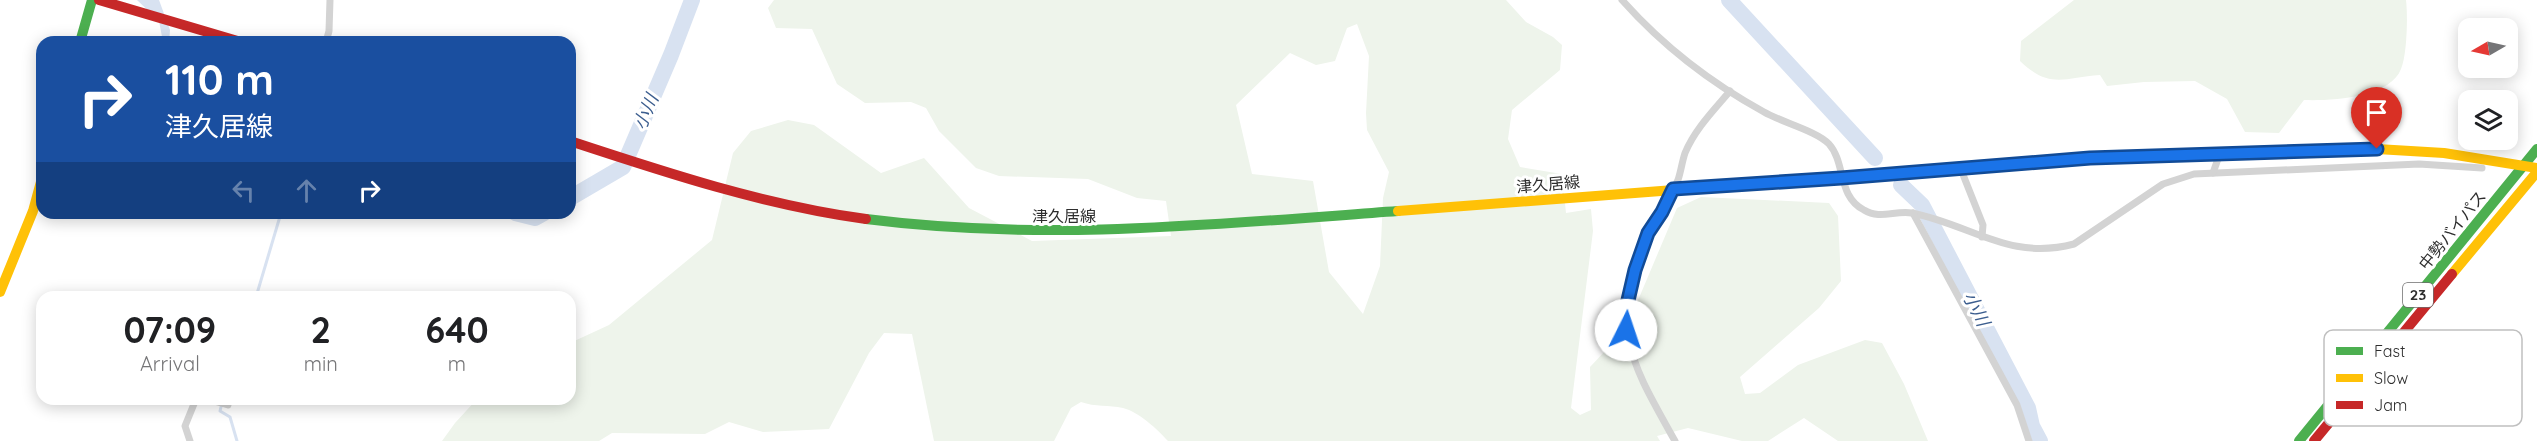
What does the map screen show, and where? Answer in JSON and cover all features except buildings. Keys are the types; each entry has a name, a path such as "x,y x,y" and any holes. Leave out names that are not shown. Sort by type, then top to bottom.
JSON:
{"main road":[{"path":"82,36 92,0"},
{"path":"102,1 219,36"},
{"name":"津久居線","path":"576,143 753,197 799,207 927,225 1011,231 1109,231 1163,228 2090,158 2377,149 2444,153 2523,165 2537,170"},
{"name":"中勢バイパス","path":"2389,330 2537,149"},
{"name":"中勢バイパス","path":"2405,330 2537,170"},
{"path":"0,292 36,200"},
{"name":"中勢バイパス","path":"2299,441 2324,410"},
{"name":"中勢バイパス","path":"2314,441 2326,426"}],"street":[{"path":"328,36 330,0"},
{"path":"1622,0 1674,53 1761,111 1815,134 1827,142 1836,155 1841,178 1857,206 1865,212 1881,216 1913,213 2013,247 2058,248 2074,244 2163,184 2194,174 2419,164 2482,168"},
{"path":"1675,441 1644,385 1629,349 1626,309 1635,270 1648,233 1673,189 1685,154 1700,126 1730,91"},
{"path":"2213,173 2220,153"},
{"path":"1960,168 1983,225 1982,237"},
{"path":"1913,213 2017,405 2029,441"},
{"path":"190,441 185,426 194,405"}],"shaded area":[{"path":"774,0 1506,0 1526,22 1553,37 1562,45 1560,70 1512,110 1508,139 1520,167 1562,174 1566,213 1591,209 1593,231 1571,408 1580,415 1591,410 1590,367 1605,351 1636,305 1677,208 1701,197 1829,203 1838,216 1841,281 1819,308 1740,377 1745,394 1760,393 1798,365 1865,340 1882,343 1904,384 1928,441 1838,441 1804,418 1768,441 1742,441 1688,428 1657,436 1660,441 1168,441 1159,431 1129,410 1081,402 1071,408 1054,441 934,441 912,334 884,333 869,353 829,429 763,432 729,422 705,434 612,433 599,441 442,441 472,405 576,405 576,340 609,325 712,240 733,153 751,131 788,120 814,125 881,173 924,158 969,208 1032,241 1171,236 1166,201 1137,198 1088,179 999,176 976,168 939,131 926,108 911,102 865,103 837,84 812,29 776,28 768,8","holes":["1357,24 1369,56 1367,130 1389,172 1383,198 1380,266 1363,314 1329,272 1313,181 1252,174 1236,105 1290,53 1316,65 1335,61 1347,28"]},
{"path":"2074,0 2406,0 2405,55 2395,79 2385,86 2358,96 2329,100 2304,100 2279,133 2245,132 2227,99 2195,81 2144,82 2107,86 2100,75 2057,80 2048,79 2030,70 2020,61 2021,41"}],"water":[{"path":"137,0 159,0 170,30 170,36 162,36 159,21"}],"waterway":[{"name":"小川","path":"576,194 623,167 692,0"},
{"name":"小川","path":"1729,0 1875,158"},
{"name":"小川","path":"1901,185 1922,205 2028,408 2032,426 2040,441"},
{"path":"258,291 279,219"},
{"path":"222,405 220,411 230,417 237,441"}],"traffic: fast":[{"path":"82,36 92,0"},
{"path":"2389,330 2537,149"},
{"path":"1700,188 2078,160"},
{"path":"866,219 933,226 1066,230 1198,225 1398,211"},
{"path":"2299,441 2324,410"}],"traffic: slow":[{"path":"2078,160 2149,155 2377,149 2444,153 2537,168"},
{"path":"2452,274 2537,172"},
{"path":"1398,211 1700,188"},
{"path":"0,292 36,200"}],"traffic: jam":[{"path":"99,0 221,36"},
{"path":"576,143 753,197 866,219"},
{"path":"2406,330 2452,274"},
{"path":"2314,441 2326,426"}],"route":[{"path":"1626,330 1626,309 1635,270 1648,233 1673,189 2090,158 2377,149"}]}
